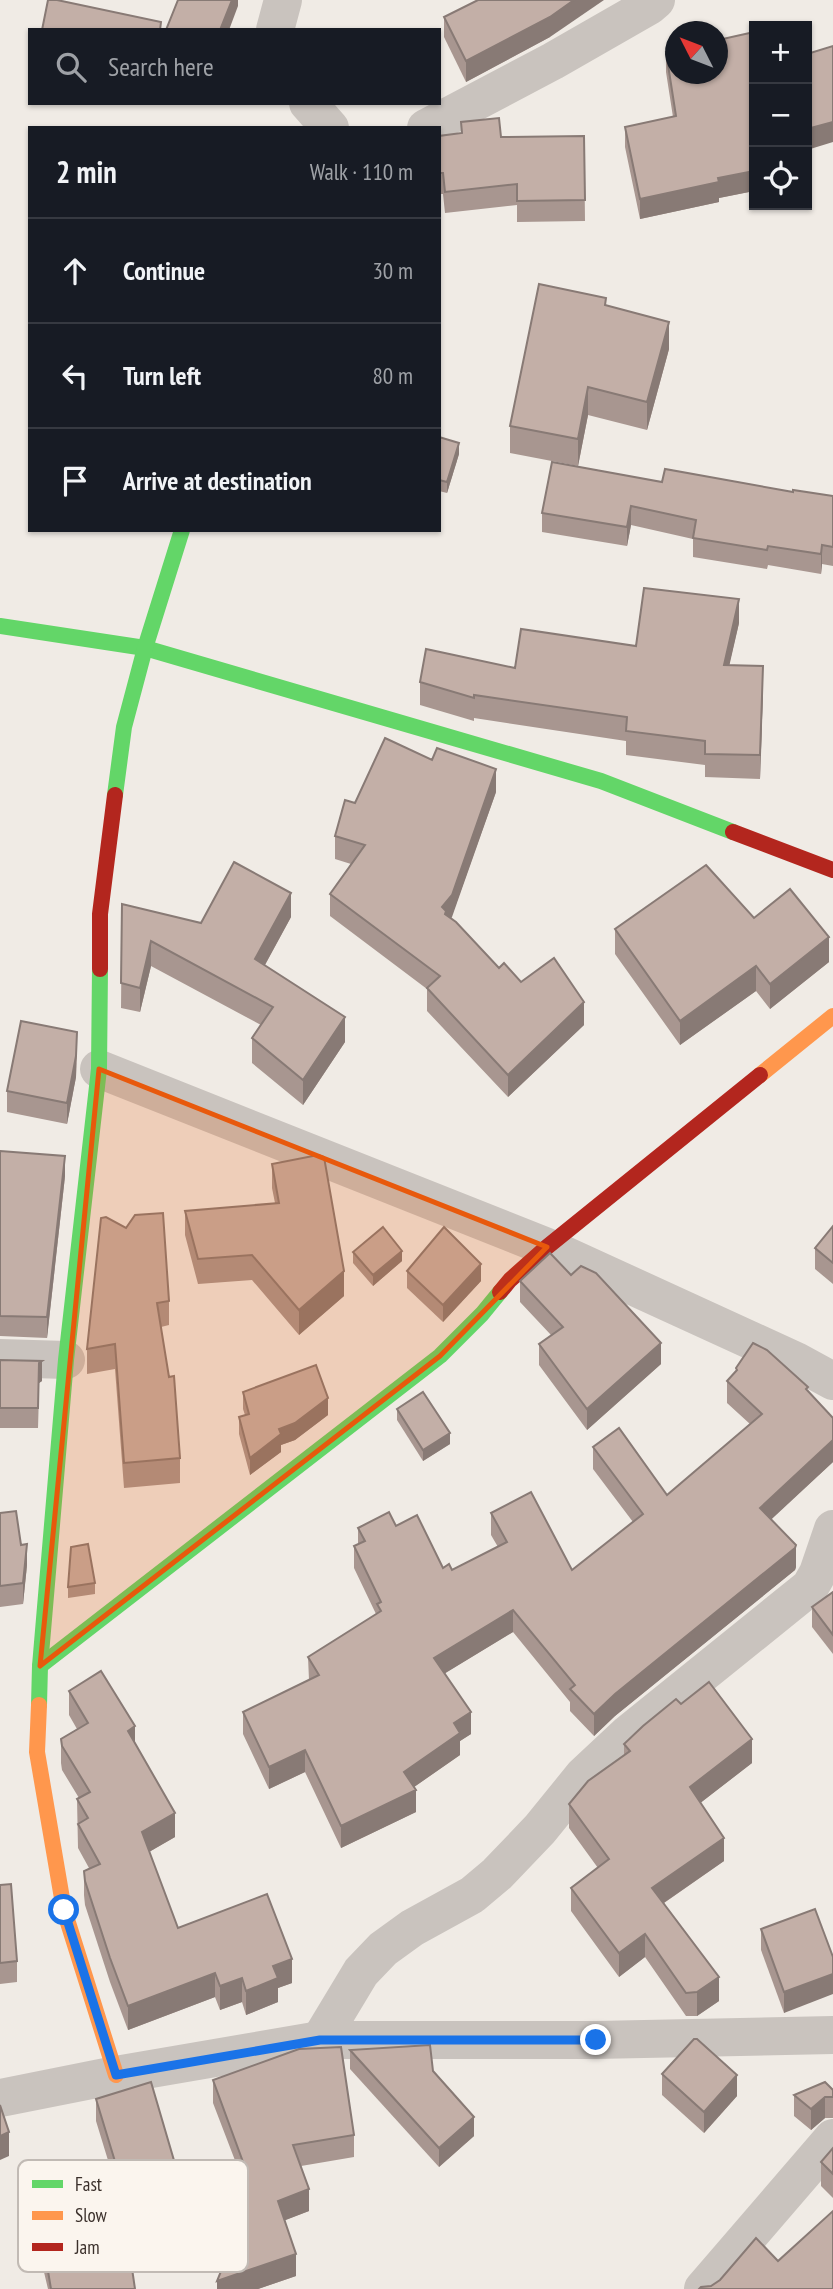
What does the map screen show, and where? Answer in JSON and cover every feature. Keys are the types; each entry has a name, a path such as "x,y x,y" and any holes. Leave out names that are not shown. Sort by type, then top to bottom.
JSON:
{"street":[{"path":"276,28 283,0"},
{"path":"430,126 553,61 656,0"},
{"path":"310,105 328,126"},
{"path":"116,2075 64,1910 37,1752 40,1667 66,1360 99,1069 100,914 124,727 145,648 181,532"},
{"path":"0,626 145,648 601,781 833,870"},
{"path":"40,1667 440,1356 482,1314 510,1280 547,1247 833,1016"},
{"path":"99,1069 547,1247 796,1361 833,1381"},
{"path":"0,1358 66,1360"},
{"path":"320,2040 361,1972 383,1949 412,1928 472,1895 489,1881 540,1829 583,1776 629,1732 810,1587 818,1573 833,1530"},
{"path":"0,2098 320,2040 596,2040 833,2035"},
{"path":"703,2289 833,2138"}],"highlighted area":[{"path":"99,1069 547,1247 440,1356 40,1666"}],"building":[{"path":"48,0 161,22 160,28 42,28"},
{"path":"178,0 232,0 221,28 167,28"},
{"path":"478,0 574,0 550,17 466,61 444,17"},
{"path":"749,33 749,172 718,178 719,182 640,199 625,127 676,116 671,84 728,84 728,38"},
{"path":"833,46 833,122 812,128 812,84 812,52"},
{"path":"499,118 501,137 584,136 585,200 517,201 517,184 445,192 441,173 441,136 462,133 461,122"},
{"path":"539,284 606,298 605,305 669,322 647,402 588,387 578,439 510,426"},
{"path":"441,438 459,443 447,482 441,480"},
{"path":"552,462 662,482 665,469 793,492 833,496 833,547 822,545 821,554 768,546 767,550 693,538 696,520 631,506 627,527 542,513"},
{"path":"644,588 739,599 724,665 763,666 760,755 705,754 705,741 626,731 627,717 474,695 474,698 420,682 426,649 515,668 521,629 636,646"},
{"path":"385,738 432,760 437,748 496,769 452,895 442,907 446,911 445,914 456,922 499,968 504,963 521,982 554,958 584,1002 508,1075 427,988 440,976 330,894 365,845 335,836 345,800 355,803"},
{"path":"234,862 291,893 255,959 345,1017 303,1080 252,1038 273,1007 151,941 140,988 121,983 122,904 201,923"},
{"path":"706,865 754,918 790,889 829,937 770,984 756,966 680,1021 615,929"},
{"path":"21,1021 77,1032 76,1056 67,1103 7,1091"},
{"path":"0,1151 65,1156 47,1317 0,1316"},
{"path":"318,1155 324,1157 344,1271 299,1310 252,1255 198,1259 185,1211 279,1203 272,1164"},
{"path":"163,1213 169,1301 157,1303 169,1377 174,1376 180,1458 124,1463 115,1344 87,1349 101,1218 106,1217 126,1228 135,1215"},
{"path":"833,1226 833,1263 815,1248"},
{"path":"383,1227 402,1251 373,1275 353,1252"},
{"path":"444,1227 481,1264 443,1305 407,1271"},
{"path":"550,1253 571,1275 581,1266 596,1273 661,1343 587,1409 539,1344 563,1327 520,1281"},
{"path":"753,1343 767,1350 808,1387 806,1389 833,1418 833,1440 760,1508 796,1545 795,1548 594,1714 570,1689 575,1685 513,1610 434,1658 471,1712 454,1723 460,1733 404,1772 416,1790 341,1826 305,1750 269,1767 243,1712 319,1675 308,1657 381,1611 377,1604 381,1602 354,1546 365,1541 358,1528 389,1512 396,1526 417,1515 443,1568 449,1564 452,1570 507,1542 491,1513 531,1492 572,1570 643,1514 593,1447 619,1428 667,1495 762,1414 727,1381"},
{"path":"0,1360 42,1361 39,1363 38,1408 0,1408"},
{"path":"316,1365 328,1398 295,1423 279,1429 281,1434 250,1458 239,1417 249,1414 243,1392"},
{"path":"423,1392 450,1433 423,1450 397,1409"},
{"path":"16,1511 21,1545 27,1544 23,1583 0,1586 0,1513"},
{"path":"88,1544 95,1583 68,1587 71,1547"},
{"path":"833,1592 833,1635 812,1607"},
{"path":"101,1671 135,1726 128,1731 175,1813 142,1832 178,1928 267,1894 292,1959 273,1966 278,1978 246,1991 242,1978 220,1986 215,1973 128,2006 85,1881 84,1871 100,1864 78,1824 88,1818 77,1799 90,1792 62,1746 61,1739 88,1723 69,1691"},
{"path":"709,1682 752,1739 690,1787 724,1838 652,1888 719,1977 697,1992 686,1993 645,1934 619,1953 571,1888 609,1859 569,1804 588,1781 630,1751 624,1744 643,1726 676,1699 681,1704"},
{"path":"11,1884 17,1961 0,1963 0,1885"},
{"path":"815,1909 833,1957 833,1974 784,1992 761,1929"},
{"path":"694,2039 737,2075 704,2112 662,2074"},
{"path":"430,2045 433,2071 474,2117 439,2148 350,2050"},
{"path":"341,2047 354,2135 293,2145 309,2189 278,2201 296,2254 248,2270 248,2160 242,2160 213,2080 299,2049"},
{"path":"151,2082 174,2160 115,2160 96,2099"},
{"path":"825,2082 833,2090 833,2097 825,2097 811,2109 794,2095"},
{"path":"0,2105 9,2132 0,2136"},
{"path":"833,2148 833,2174 821,2162"},
{"path":"833,2211 833,2289 699,2289 720,2280 756,2238 778,2261"},
{"path":"48,2272 133,2272 135,2289 51,2289"},
{"path":"221,2272 243,2272 217,2281"}],"traffic: fast":[{"path":"115,795 124,727 145,648 181,532"},
{"path":"0,626 145,648 601,781 733,832"},
{"path":"39,1705 66,1360 99,1069 100,969"},
{"path":"40,1666 440,1356 500,1292"}],"traffic: slow":[{"path":"760,1075 833,1016"},
{"path":"39,1705 37,1752 64,1910 116,2075"}],"traffic: jam":[{"path":"100,969 100,914 115,795"},
{"path":"733,832 833,870"},
{"path":"500,1292 547,1247 760,1075"}],"route":[{"path":"64,1910 116,2075 320,2040 596,2040"}]}
